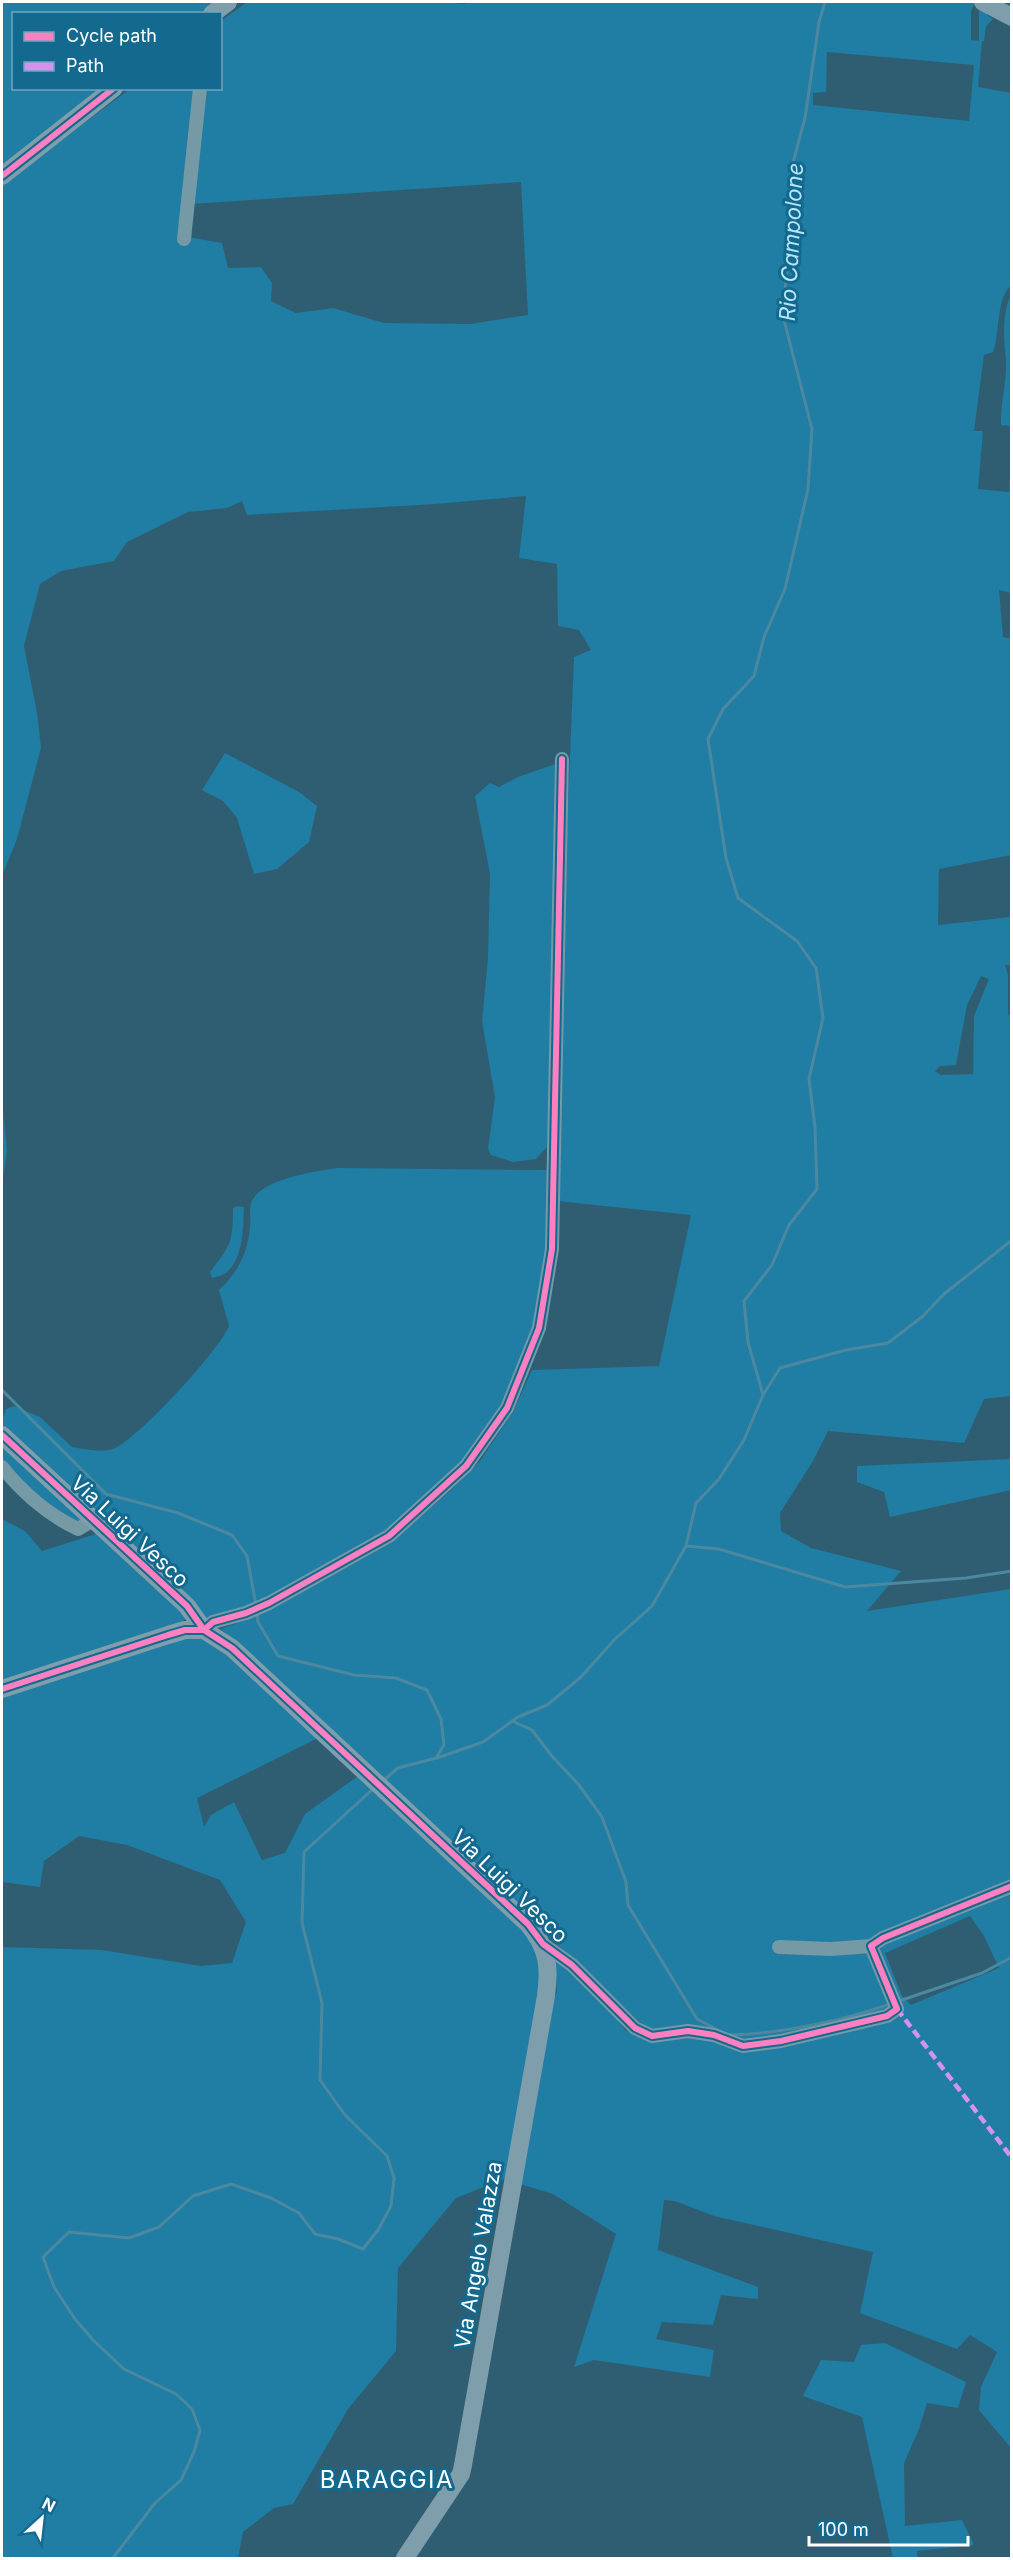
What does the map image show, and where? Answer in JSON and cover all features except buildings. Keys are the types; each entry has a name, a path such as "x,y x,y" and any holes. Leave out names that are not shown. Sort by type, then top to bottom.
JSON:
{"street":[{"path":"215,12 228,2"},
{"path":"983,2 1011,17"},
{"path":"2,176 111,90"},
{"path":"184,239 200,90"},
{"path":"2,1689 185,1630 204,1630 213,1622 246,1613 269,1603 389,1536 466,1466 507,1408 540,1329 552,1250 562,759"},
{"name":"Via Luigi Vesco","path":"2,1435 187,1606 204,1630 232,1648 528,1924 543,1944 572,1965 635,2028 652,2036 688,2031 714,2035 743,2046 781,2041 887,2016 894,2003 871,1946"},
{"path":"2,1467 12,1479 58,1519 78,1529 93,1520"},
{"path":"779,1947 831,1949 871,1946 883,1938 1011,1886"},
{"name":"Via Angelo Valazza","path":"405,2559 461,2474 546,1996 548,1967 543,1944"}],"shaded area":[{"path":"2,2 223,2 208,12 12,12 12,90 106,90 2,168"},
{"path":"247,2 466,4 467,2 975,2 971,11 971,40 979,41 979,11 982,6 989,10 987,15 993,19 986,26 984,41 982,41 978,87 1011,93 1012,285 1003,298 993,352 984,355 974,431 983,431 978,489 1009,492 1011,463 1011,593 999,590 1003,637 1012,639 1011,855 939,869 938,925 1011,917 1011,965 1005,965 1008,975 1008,1015 1012,1015 1011,1396 984,1399 964,1443 828,1431 813,1461 780,1513 781,1531 811,1548 901,1571 867,1611 1011,1589 1011,2448 979,2410 981,2387 997,2352 970,2335 957,2349 860,2313 873,2252 714,2216 675,2201 664,2200 658,2250 758,2287 758,2299 721,2295 713,2325 662,2322 656,2339 714,2350 710,2377 594,2360 574,2367 616,2234 553,2194 520,2184 552,2002 557,1992 555,1959 606,2004 625,2030 648,2040 675,2036 706,2037 713,2042 747,2050 763,2038 740,2039 703,2026 652,2031 644,2026 221,1629 268,1611 389,1544 450,1491 480,1461 513,1412 532,1370 659,1366 691,1215 557,1201 563,932 574,657 591,650 579,630 558,626 557,564 519,558 526,496 247,515 242,501 227,508 188,512 127,542 114,561 61,571 40,584 24,646 37,713 41,748 17,839 2,876 2,184 129,90 222,90 222,20","holes":["827,52 974,65 969,121 813,105 813,93 826,92","521,182 528,315 470,324 384,323 333,308 296,313 271,301 272,283 261,267 228,268 222,243 188,237 191,204","981,976 989,979 974,1016 973,1074 941,1075 935,1071 940,1066 956,1065 967,1005","970,1916 984,1936 999,1968 911,2005 902,1996 885,1953"]},
{"path":"1009,299 1012,299 1011,426 1001,425 1006,367 1004,322"},
{"path":"225,753 299,792 317,806 309,842 277,869 254,874 237,818 223,801 202,790"},
{"path":"555,764 551,1073 547,1147 536,1159 513,1162 491,1155 488,1149 495,1097 482,1021 488,958 490,874 475,796 490,783 499,787 518,777"},
{"path":"2,1101 7,1151 2,1185"},
{"path":"338,1168 547,1170 548,1229 536,1330 506,1401 463,1464 383,1534 266,1600 207,1619 3,1432 2,1420 6,1409 14,1406 40,1417 72,1447 104,1451 113,1449 140,1430 194,1374 229,1326 219,1290 232,1276 241,1261 249,1236 250,1206 256,1195 277,1182"},
{"path":"244,1207 243,1233 239,1251 232,1267 226,1273 212,1278 210,1272 229,1243 233,1208"},
{"path":"2,1440 86,1518 74,1522 18,1480 2,1459"},
{"path":"1011,1459 1011,1490 890,1517 884,1492 857,1482 857,1466"},
{"path":"2,1519 25,1531 42,1551 99,1533 184,1612 185,1619 179,1626 2,1684"},
{"path":"194,1634 225,1652 320,1737 197,1798 204,1827 211,1815 234,1802 262,1860 285,1853 305,1814 358,1776 527,1929 543,1975 510,2181 504,2179 456,2198 398,2268 396,2351 348,2409 293,2504 274,2508 243,2532 238,2558 2,2558 2,1947 102,1950 201,1966 232,1963 246,1922 220,1880 127,1845 79,1836 44,1861 40,1887 2,1882 2,1694"},
{"path":"885,2343 966,2382 958,2408 927,2403 919,2429 904,2463 905,2526 962,2520 974,2545 917,2551 917,2558 893,2558 862,2417 803,2396 821,2360 854,2362 861,2345"}],"waterway":[{"name":"Rio Campolone","path":"437,1758 483,1742 518,1717 547,1705 581,1677 614,1640 652,1606 686,1546 696,1503 719,1479 744,1440 763,1395 748,1342 744,1301 772,1265 789,1225 817,1189 815,1127 809,1079 823,1018 816,968 797,941 738,898 726,858 708,739 723,709 754,676 764,637 785,589 808,489 812,429 783,316 791,170 805,118 819,22 825,2"},
{"path":"763,1395 780,1368 846,1350 888,1343 923,1316 944,1294 1012,1240"},
{"path":"2,1390 106,1494 178,1513 232,1535 247,1556 256,1605"},
{"path":"686,1546 719,1549 845,1587 966,1578 1012,1571"},
{"path":"257,1611 258,1622 278,1656 354,1675 396,1678 427,1690 441,1719 444,1745 436,1758 398,1768 384,1780"},
{"path":"512,1721 532,1730 579,1785 602,1817 626,1882 628,1905 697,2019 718,2030"},
{"path":"113,2558 155,2503 181,2480 194,2452 200,2430 192,2409 176,2394 124,2369 93,2340 75,2319 54,2287 43,2257 69,2232 129,2238 159,2227 193,2196 231,2184 271,2198 299,2213 315,2234 338,2239 363,2249 378,2230 391,2206 394,2178 387,2156 345,2115 320,2080 322,2003 302,1923 304,1852 374,1788"},
{"path":"899,2001 982,1973 1012,1957"},
{"path":"729,2035 811,2026 890,2004"}],"marked path":[{"path":"897,2009 1012,2158"}],"cycle path":[{"path":"2,176 111,90"},
{"path":"2,1689 185,1630 204,1630 213,1622 246,1613 269,1603 389,1536 466,1466 507,1408 539,1328 552,1249 562,759"},
{"path":"2,1435 187,1606 204,1630 232,1648 528,1924 543,1944 572,1965 635,2028 652,2036 688,2031 714,2035 743,2046 781,2041 887,2016 897,2009 871,1946 883,1938 1012,1886"}],"district":[{"name":"BARAGGIA","path":"387,2479"}]}
